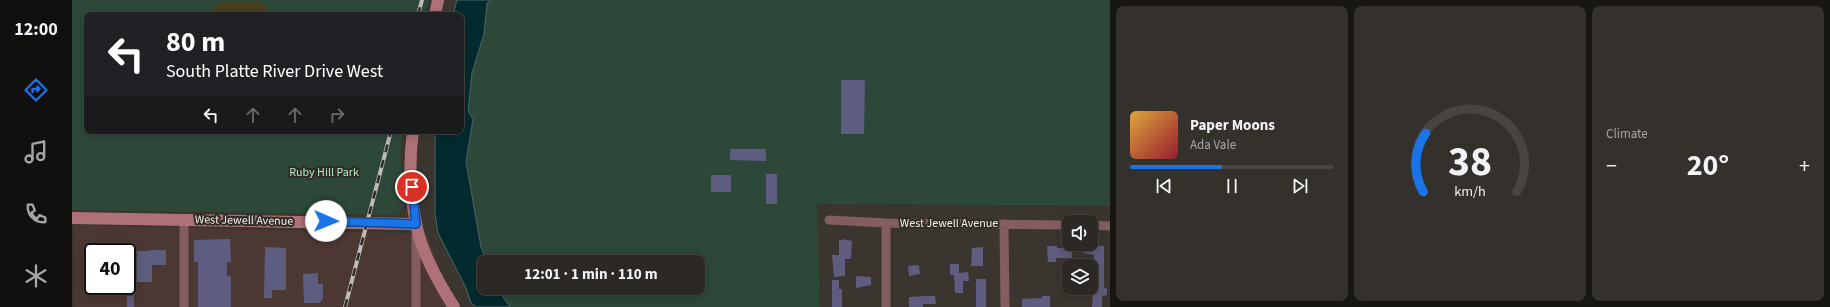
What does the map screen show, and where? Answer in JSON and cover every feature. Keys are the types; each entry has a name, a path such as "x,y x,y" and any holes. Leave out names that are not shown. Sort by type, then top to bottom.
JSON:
{"street":[{"path":"436,12 438,0"},
{"path":"413,134 411,144 412,187 416,224 416,307"},
{"name":"West Jewell Avenue","path":"72,218 416,224"},
{"path":"184,219 184,307"},
{"name":"West Jewell Avenue","path":"829,220 886,223 1062,225"},
{"path":"886,223 886,307"},
{"path":"416,224 424,249 441,286 454,307"},
{"path":"1004,224 1005,307"},
{"path":"1098,225 1110,226"}],"shaded area":[{"path":"74,225 427,234 445,285 460,307 74,307"}],"green space":[{"name":"Ruby Hill Park","path":"72,0 429,0 427,12 84,12 84,134 403,134 400,154 404,204 398,215 72,210"},
{"path":"492,0 1110,0 1110,206 817,204 820,307 510,307 502,295 705,295 705,255 484,255 481,247 466,162 468,111 472,73 484,34 487,3"}],"sand":[{"path":"222,1 259,1 271,12 213,12 213,10"}],"water":[{"path":"457,0 492,0 487,3 484,34 472,73 468,111 473,119 466,162 481,247 484,255 477,255 477,295 502,295 510,307 476,307 471,303 466,288 438,233 435,214 435,134 464,134 464,12 454,12"}],"building":[{"path":"841,80 865,80 864,134 841,134"},
{"path":"730,149 766,149 766,161 730,160"},
{"path":"766,174 777,174 777,204 766,204"},
{"path":"711,175 731,175 731,192 711,192"},
{"path":"230,239 231,262 227,262 227,276 231,276 231,307 198,307 198,262 194,262 194,240"},
{"path":"843,239 852,241 851,259 845,259 845,276 834,277 832,255 839,255 839,240"},
{"path":"1098,244 1099,246 1104,246 1104,287 1107,289 1107,295 1102,296 1102,307 1092,307 1093,295 1098,295 1098,259 1094,259 1094,255 1083,253 1083,251 1098,251"},
{"path":"1047,246 1057,246 1057,248 1062,248 1062,251 1072,251 1072,258 1056,258 1056,262 1048,262"},
{"path":"265,247 286,248 286,290 272,290 272,298 264,298"},
{"path":"983,247 983,266 971,266 972,248"},
{"path":"166,250 166,265 152,265 152,282 136,282 136,251"},
{"path":"950,264 959,264 959,273 968,272 969,281 963,281 963,293 955,293 954,275 950,275"},
{"path":"908,266 919,266 920,274 909,276"},
{"path":"318,273 318,284 323,284 323,299 319,303 304,303 303,274"},
{"path":"856,276 871,277 871,285 856,288"},
{"path":"976,279 986,279 986,307 976,307"},
{"path":"832,280 839,280 839,289 842,289 842,307 832,307"},
{"path":"127,295 134,295 134,307 127,307"},
{"path":"935,296 936,304 923,304 923,307 909,307 909,297"},
{"path":"1042,296 1050,296 1050,307 1022,307 1022,299 1042,298"}],"railway":[{"path":"419,12 422,0"},
{"path":"345,307 390,134"}],"route":[{"path":"326,221 416,224 412,187"}]}
